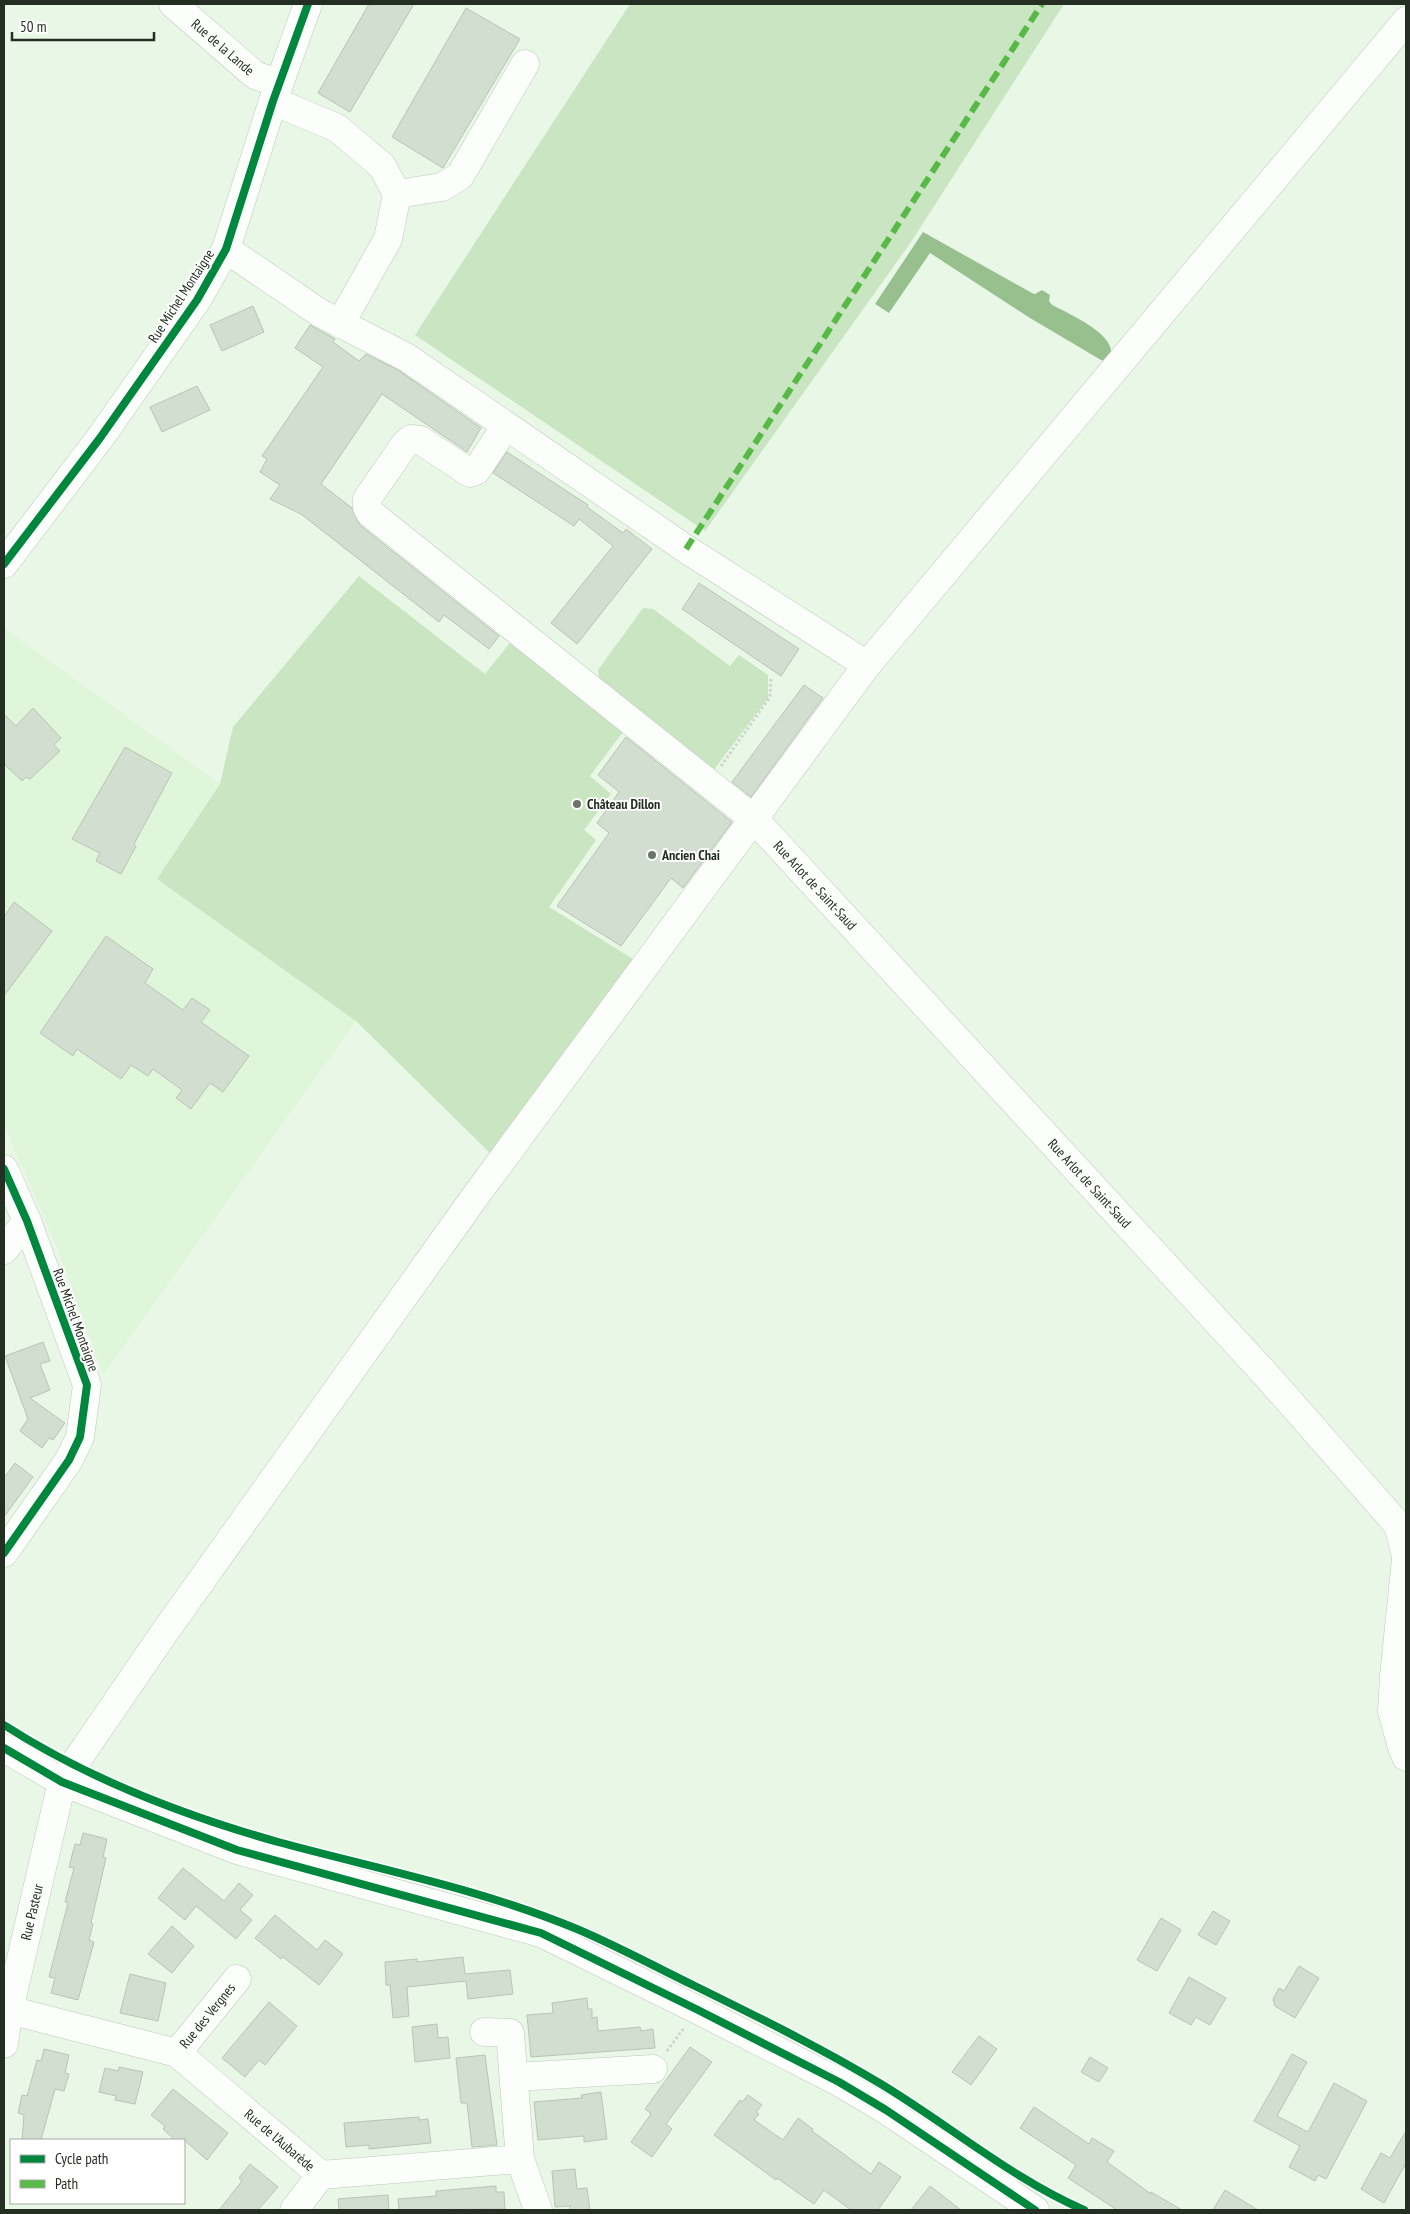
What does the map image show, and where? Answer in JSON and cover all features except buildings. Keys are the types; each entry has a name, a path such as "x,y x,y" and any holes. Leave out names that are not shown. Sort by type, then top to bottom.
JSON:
{"street":[{"name":"Rue de la Lande","path":"173,4 276,93 337,128 382,166 397,194"},
{"name":"Rue Michel Montaigne","path":"4,564 100,438 197,300 226,249 276,93 308,4"},
{"path":"62,1782 170,1625 480,1190 755,820 867,665 1406,21"},
{"path":"340,324 388,239 397,194 442,187 460,176 525,64"},
{"path":"226,249 320,313 406,357 686,549 867,665"},
{"name":"Rue Arlot de Saint-Saud","path":"506,426 476,471 470,473 420,440 411,439 404,444 367,499 367,507 370,513 755,820 1273,1383 1398,1525 1406,1558 1392,1711 1406,1757"},
{"name":"Rue Michel Montaigne","path":"4,1169 27,1221 87,1385 80,1437 68,1460 4,1553"},
{"path":"4,1250 27,1221"},
{"path":"4,1748 62,1782 238,1850 541,1933 839,2082 1044,2203"},
{"name":"Rue Pasteur","path":"4,2044 9,2010 62,1782"},
{"name":"Rue des Vergnes","path":"177,2053 237,1979"},
{"name":"Rue de l'Aubarède","path":"9,2010 177,2053 321,2174 520,2159"},
{"path":"484,2032 510,2034 515,2077 520,2159 538,2210"},
{"path":"515,2077 653,2069"},
{"path":"294,2210 321,2174"}],"path":[{"path":"708,783 770,697 771,677"},
{"path":"653,2069 698,2010"},
{"path":"1044,2203 1084,2210"}],"shaded area":[{"path":"630,4 1064,4 911,242 705,531 415,335"},
{"path":"923,232 1032,293 1035,294 1042,290 1050,295 1049,301 1052,305 1088,324 1104,338 1111,352 1105,361 1030,318 930,253 889,313 875,304"},
{"path":"359,576 485,674 513,639 625,729 590,776 611,794 584,830 596,840 549,907 638,962 493,1156 356,1021 157,879 220,784 233,727"},
{"path":"643,608 653,609 730,666 739,655 768,675 768,698 713,771 600,687 598,670"},
{"path":"4,628 220,784 157,879 356,1021 103,1375 59,1252 4,1125"}],"marked path":[{"path":"686,549 1042,4"}],"cycle path":[{"path":"4,564 100,438 197,300 226,249 273,101 308,4"},
{"path":"4,1169 27,1221 87,1385 80,1437 69,1460 4,1553"},
{"path":"4,1725 102,1779 206,1820 278,1842 504,1902 577,1929 622,1949 835,2058 881,2084 1031,2183 1084,2210"},
{"path":"4,1748 62,1782 237,1850 541,1933 839,2082 886,2110 1035,2210"}],"place":[{"name":"Château Dillon","path":"577,804"},
{"name":"Ancien Chai","path":"652,855"}]}
